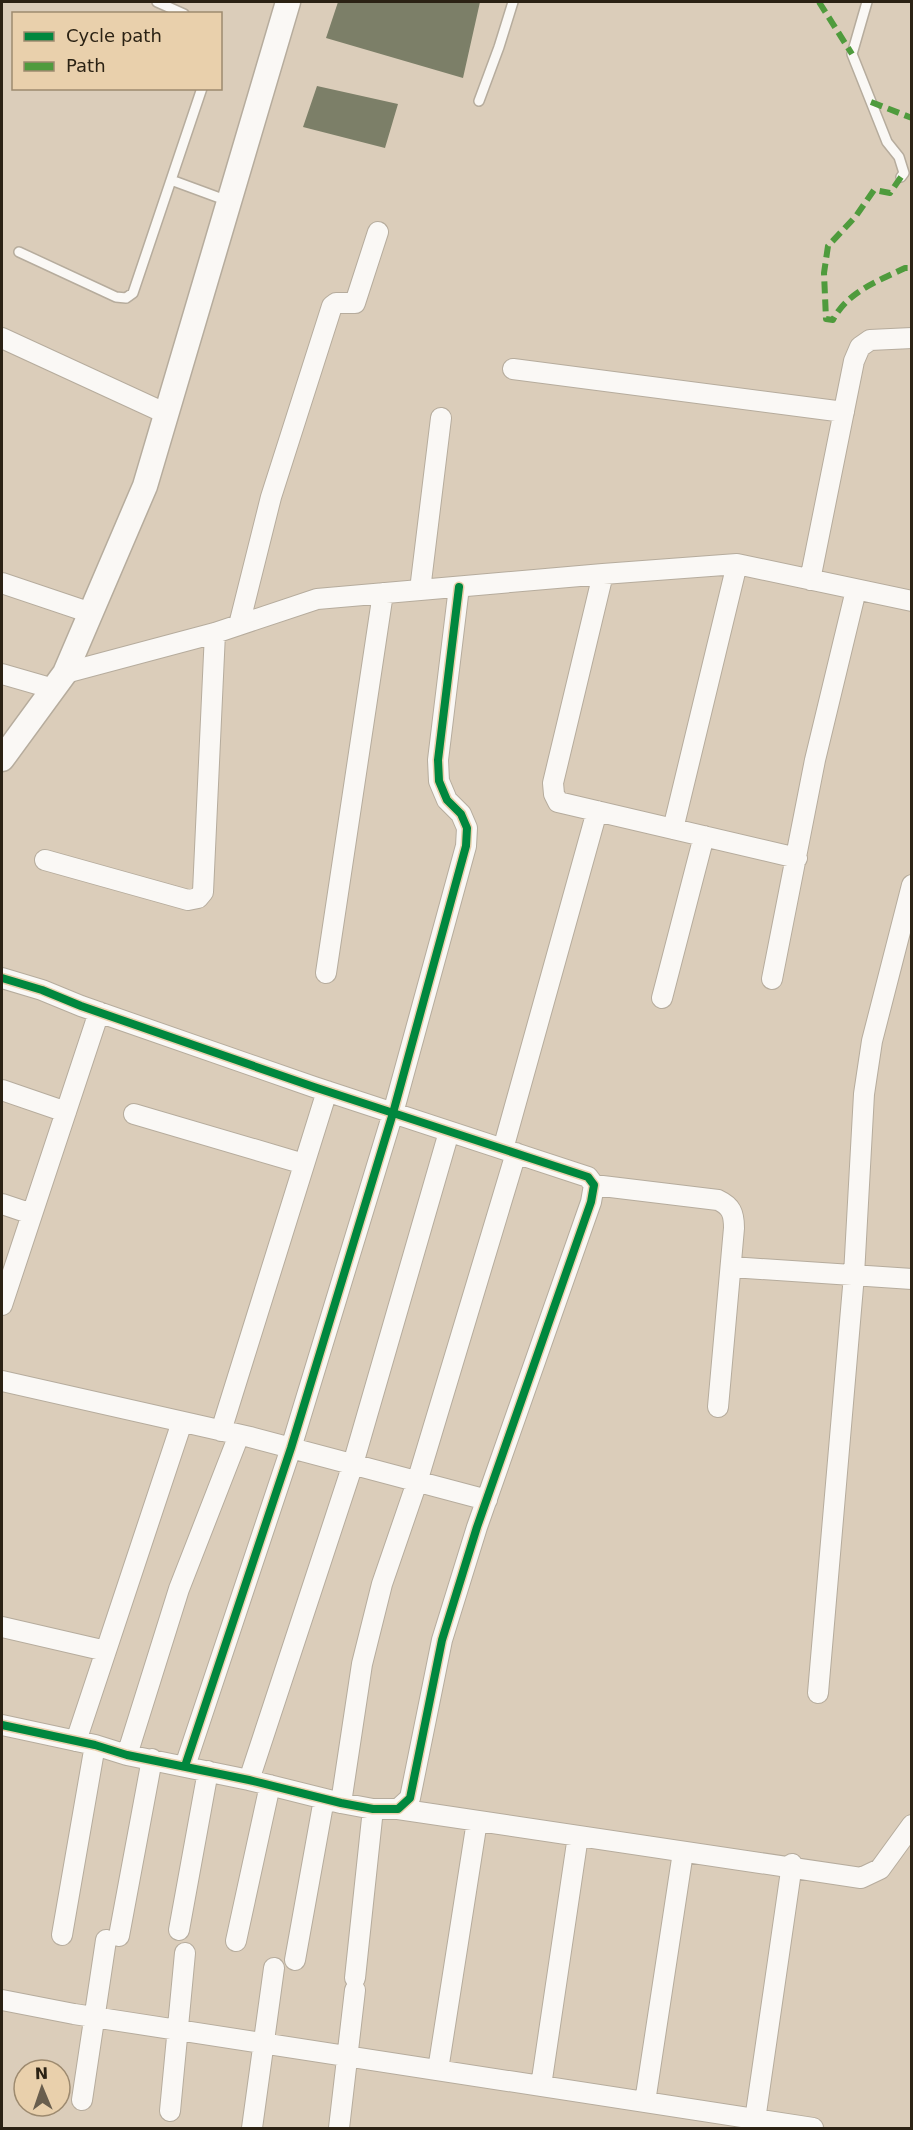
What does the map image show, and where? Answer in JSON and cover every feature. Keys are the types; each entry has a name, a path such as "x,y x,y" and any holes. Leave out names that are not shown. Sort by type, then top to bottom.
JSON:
{"street":[{"path":"2,759 9,736 59,681 91,613 145,486 288,2"},
{"path":"238,625 271,497 333,306 336,303 355,303 378,232"},
{"path":"2,338 167,414"},
{"path":"810,580 854,361 860,347 870,340 912,338"},
{"path":"513,369 844,412"},
{"path":"420,590 441,418"},
{"path":"674,829 737,564"},
{"path":"2,674 59,681 318,599 603,574 737,564 912,601"},
{"path":"603,574 553,783 554,794 558,802 796,858"},
{"path":"2,583 91,613"},
{"path":"185,1766 291,1448 393,1113 466,846 467,828 461,814 447,800 439,781 438,760 459,587"},
{"path":"772,979 815,760 856,590"},
{"path":"326,973 383,593"},
{"path":"45,860 188,900 198,898 203,892 215,633"},
{"path":"295,1959 381,1584 417,1482 509,1151 597,811"},
{"path":"662,998 704,836"},
{"path":"818,1694 854,1275 864,1094 872,1041 912,885"},
{"path":"2,978 42,990 327,1091 588,1177 594,1185 718,1200 728,1205 734,1216 718,1407"},
{"path":"2,1305 6,1275 32,1214 99,1012"},
{"path":"2,1090 66,1112"},
{"path":"127,1755 230,1433 304,1164 327,1091"},
{"path":"134,1114 304,1164"},
{"path":"249,1780 353,1464 449,1132"},
{"path":"398,1809 410,1798 442,1640 487,1500 591,1202 594,1185"},
{"path":"2,1204 32,1214"},
{"path":"731,1267 912,1279"},
{"path":"2,1381 230,1433 487,1500"},
{"path":"62,1935 86,1743 106,1651 182,1422"},
{"path":"2,1627 106,1651"},
{"path":"2,1725 373,1809 387,1811 398,1809 861,1878 880,1869 912,1825"},
{"path":"82,2100 94,2017 152,1759"},
{"path":"179,1930 208,1771"},
{"path":"236,1941 270,1785"},
{"path":"339,2128 373,1809"},
{"path":"438,2070 477,1821"},
{"path":"542,2086 578,1836"},
{"path":"645,2102 683,1852"},
{"path":"755,2120 791,1866"},
{"path":"170,2111 185,1953"},
{"path":"252,2128 274,1968"},
{"path":"2,2001 813,2128"}],"lane":[{"path":"157,2 180,12"},
{"path":"479,101 513,2"},
{"path":"867,2 852,54 887,142 899,157 904,173 901,177"},
{"path":"19,252 116,297 126,298 133,293 201,90"},
{"path":"171,180 229,201"}],"building":[{"path":"338,2 480,2 463,78 326,38"},
{"path":"317,86 398,104 385,148 303,127"}],"marked path":[{"path":"819,2 852,54"},
{"path":"871,102 912,118"},
{"path":"901,177 890,193 874,190 856,216 828,246 824,273 826,319 833,320 846,302 864,288 905,268 912,268"}],"cycle path":[{"path":"185,1766 291,1448 393,1113 466,846 467,828 461,814 447,800 439,781 438,760 459,587"},
{"path":"2,978 42,990 81,1006 314,1087 588,1177 594,1185 591,1202 477,1527 442,1640 410,1798 398,1809 373,1809 341,1803 2,1725"}]}
